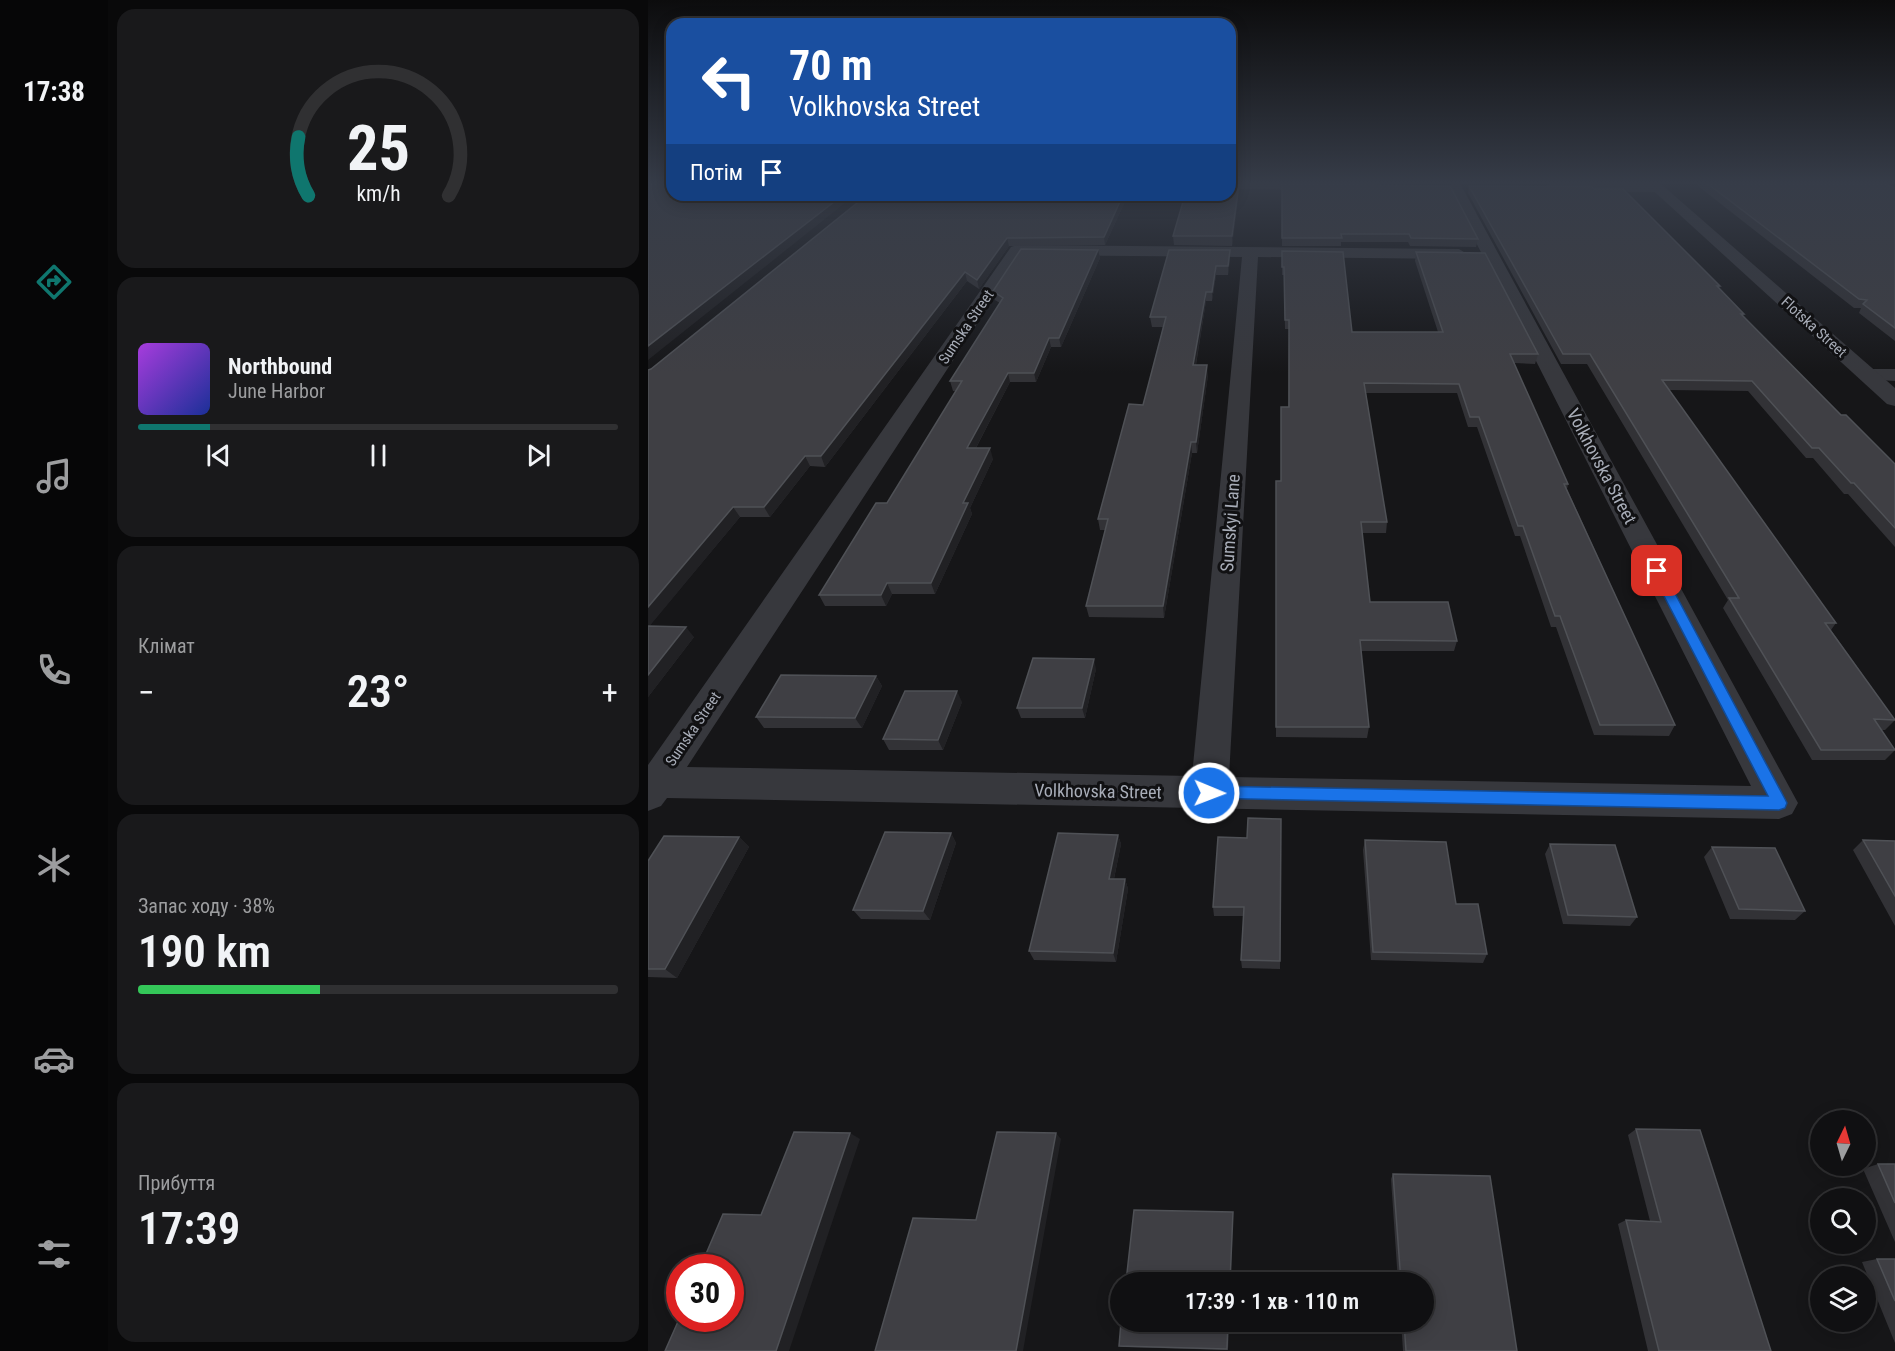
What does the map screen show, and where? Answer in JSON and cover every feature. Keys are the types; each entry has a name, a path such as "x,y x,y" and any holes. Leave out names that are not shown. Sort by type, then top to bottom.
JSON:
{"street":[{"name":"Volkhovska Street","path":"652,789 1209,793 1779,803 1487,247"},
{"name":"Flotska Street","path":"1724,247 1895,399"},
{"name":"Sumska Street","path":"652,789 1017,250 1491,254"},
{"name":"Sumskyi Lane","path":"1209,793 1251,252"},
{"path":"1868,375 1895,375"}],"building":[{"path":"648,247 776,247 648,346"},
{"path":"802,247 1001,247 977,280 965,272 821,456 805,456 764,507 733,507 648,607 648,370"},
{"path":"1503,247 1681,247 1720,286 1717,286 1744,314 1741,314 1841,415 1846,415 1895,464 1895,528 1819,448 1812,448 1752,381 1662,380 1836,623 1825,623 1895,720 1874,719 1895,750 1821,750 1729,598 1739,598 1590,354 1563,354"},
{"path":"1791,247 1895,247 1895,328 1863,304 1867,300 1859,299"},
{"path":"1021,249 1098,250 1059,338 1049,338 1034,373 1008,373 967,448 990,448 963,503 968,503 931,583 887,583 881,595 819,595 876,503 887,503 962,381 950,381 1003,298 993,291"},
{"path":"1169,250 1230,250 1228,266 1216,266 1212,292 1206,292 1193,365 1207,365 1196,442 1191,442 1163,606 1086,606 1108,519 1098,519 1129,404 1143,405 1166,317 1150,317"},
{"path":"1282,251 1343,252 1352,332 1443,332 1416,252 1485,253 1538,354 1510,354 1568,484 1564,484 1675,725 1600,725 1560,616 1555,616 1523,526 1518,526 1479,417 1470,417 1459,384 1364,383 1387,522 1361,522 1370,602 1448,602 1457,641 1360,640 1369,727 1276,727 1276,481 1281,481 1281,407 1289,407 1289,320 1285,320"},
{"path":"648,626 686,627 648,675"},
{"path":"1033,658 1094,659 1082,708 1017,708"},
{"path":"781,675 876,676 855,718 756,717"},
{"path":"905,691 957,691 938,740 883,739"},
{"path":"1248,818 1281,819 1280,961 1241,960 1244,907 1213,907 1218,837 1247,838"},
{"path":"885,832 951,833 923,911 853,910"},
{"path":"1058,833 1118,835 1109,879 1125,879 1113,953 1029,951"},
{"path":"664,836 739,837 665,969 648,969 648,861"},
{"path":"1365,840 1446,842 1456,904 1478,904 1487,954 1373,952"},
{"path":"1863,840 1895,841 1895,896"},
{"path":"1550,844 1615,845 1637,917 1568,915"},
{"path":"1712,847 1775,848 1805,911 1739,909"},
{"path":"1636,1129 1700,1130 1771,1351 1659,1351 1626,1220 1661,1222"},
{"path":"794,1132 850,1133 776,1351 665,1351 673,1332 744,1332 744,1254 706,1254 723,1214 761,1215"},
{"path":"997,1132 1056,1133 1016,1351 875,1351 913,1218 976,1220"},
{"path":"1878,1164 1895,1164 1895,1203"},
{"path":"1393,1174 1490,1176 1517,1351 1406,1351 1405,1332 1434,1332 1434,1272 1400,1272"},
{"path":"1134,1210 1233,1212 1230,1272 1127,1272"},
{"path":"1877,1259 1895,1259 1895,1301"},
{"path":"1120,1332 1228,1332 1227,1349 1119,1346"}],"route":[{"path":"1209,793 1779,803 1657,571"}]}
